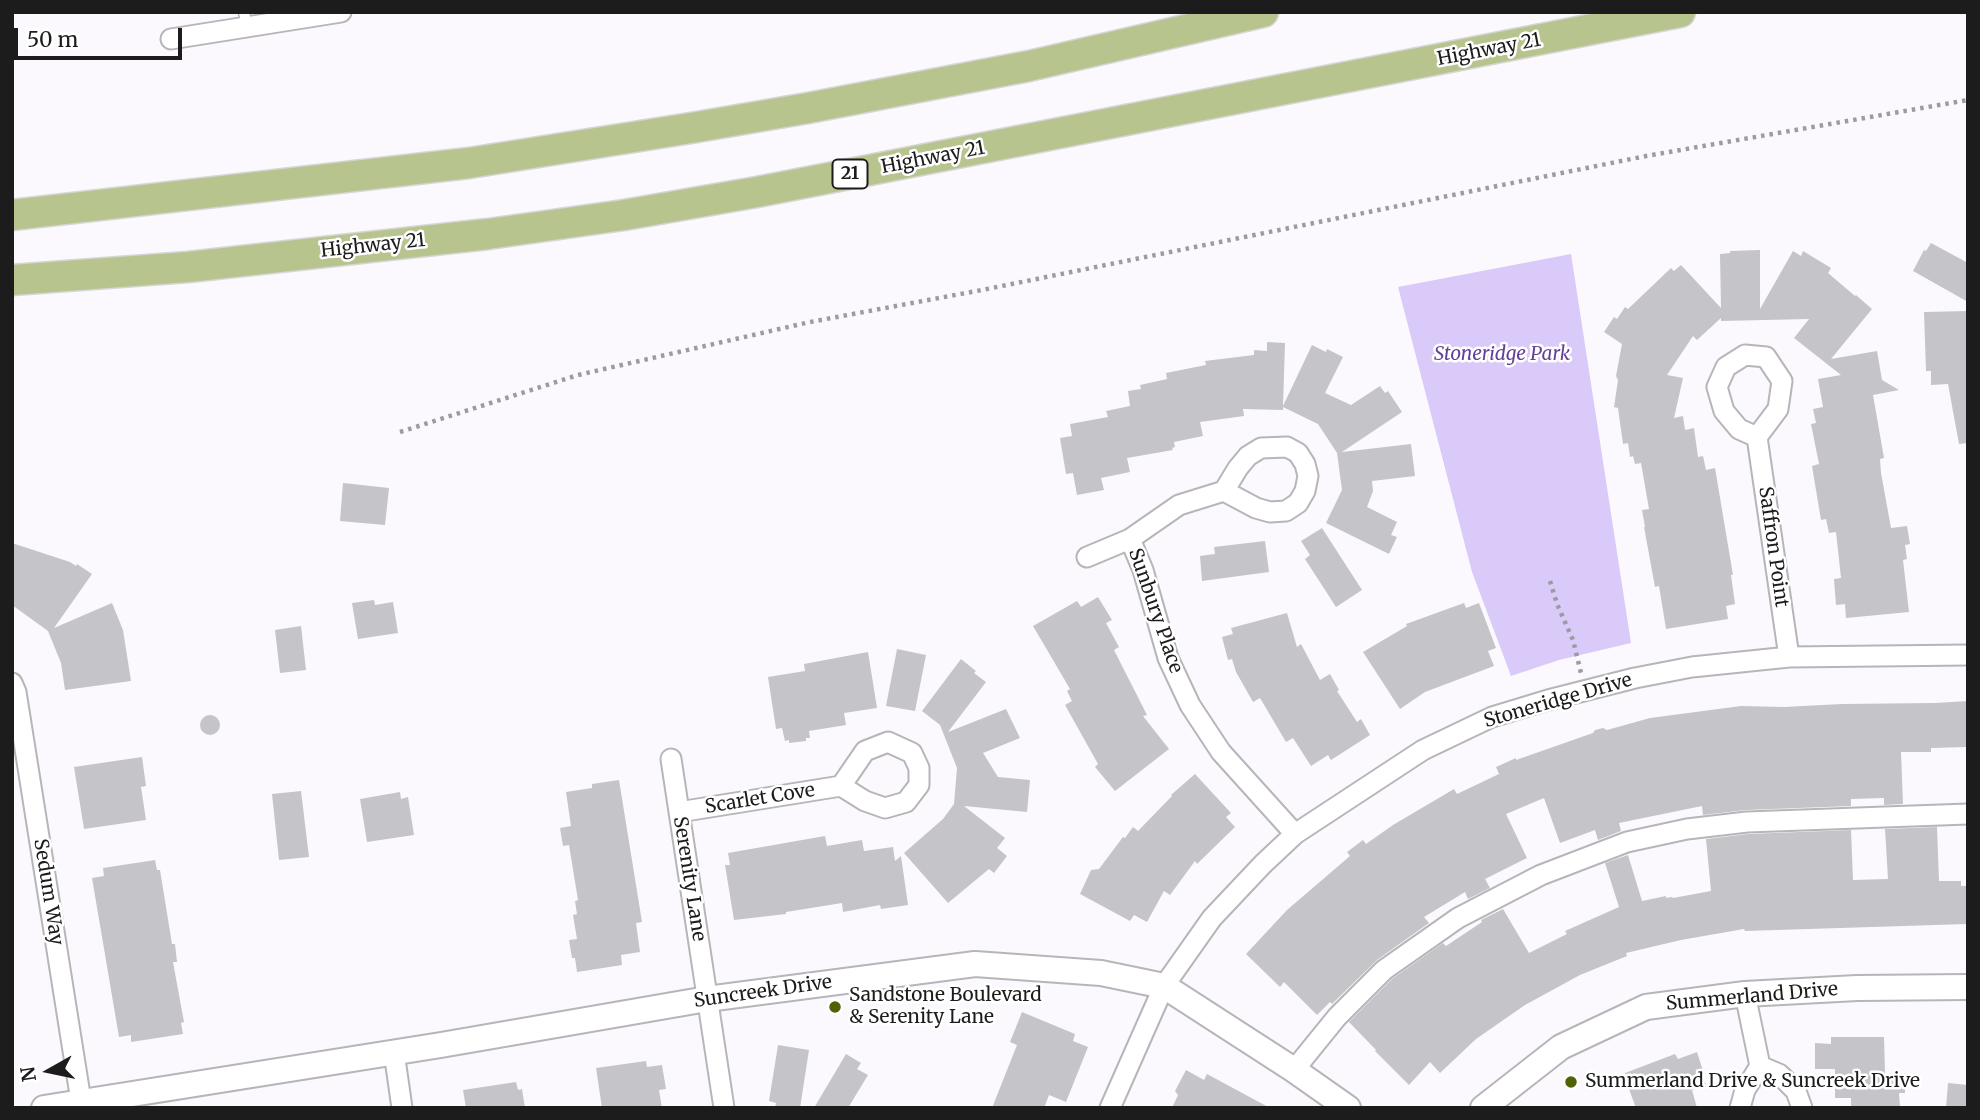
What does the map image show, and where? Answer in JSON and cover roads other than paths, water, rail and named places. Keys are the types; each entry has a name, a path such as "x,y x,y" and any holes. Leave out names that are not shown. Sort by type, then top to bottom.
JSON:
{"main road":[{"path":"12,215 469,163 677,130 1029,66 1263,12"},
{"name":"Highway 21","path":"12,280 201,265 488,234 624,215 757,192 1680,12"}],"street":[{"path":"171,39 245,19 341,12"},
{"name":"Saffron Point","path":"1757,437 1789,657"},
{"name":"Sunbury Place","path":"1224,491 1179,506 1130,539 1143,570 1168,658 1190,705 1221,752 1295,834"},
{"path":"1087,557 1130,539"},
{"name":"Stoneridge Drive","path":"1110,1108 1164,986 1212,918 1295,834 1423,750 1492,717 1635,678 1692,667 1789,657 1968,655"},
{"name":"Sedum Way","path":"12,683 18,706 81,1101"},
{"name":"Serenity Lane","path":"671,759 724,1108"},
{"name":"Scarlet Cove","path":"679,812 841,786"},
{"path":"1294,1070 1337,1017 1384,970 1458,918 1541,874 1628,842 1687,829 1747,822 1968,814"},
{"name":"Suncreek Drive","path":"44,1108 707,999 975,964 1101,973 1164,986 1348,1108"},
{"name":"Summerland Drive","path":"1483,1108 1561,1047 1646,1007 1745,994 1857,988 1968,987"},
{"path":"1740,1108 1745,1090 1760,1066 1745,994"},
{"path":"394,1052 402,1108"},
{"path":"1760,1066 1779,1074 1796,1091 1802,1108"}],"place":[{"name":"Sandstone Boulevard & Serenity Lane","path":"835,1007"},
{"name":"Summerland Drive & Suncreek Drive","path":"1571,1082"}],"park label":[{"name":"Stoneridge Park","path":"1502,355"}]}
